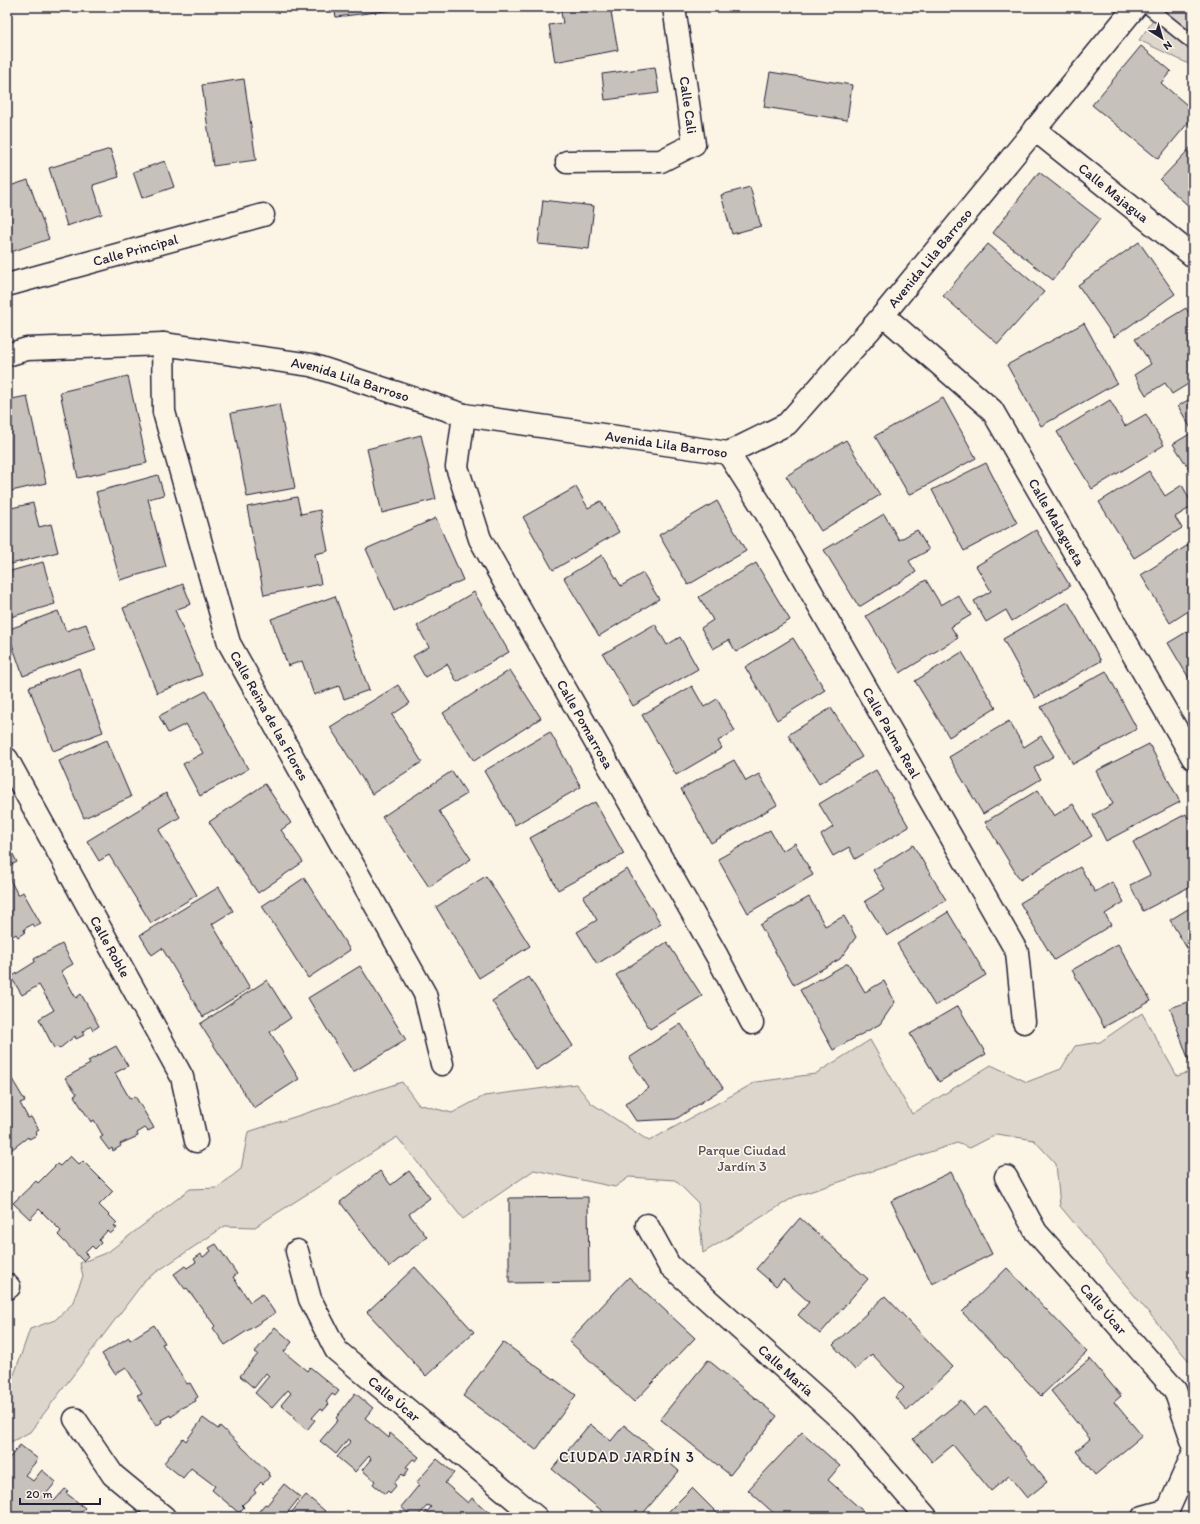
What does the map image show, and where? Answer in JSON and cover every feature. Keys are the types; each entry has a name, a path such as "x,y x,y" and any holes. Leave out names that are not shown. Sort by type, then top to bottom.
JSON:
{"street":[{"name":"Calle Cali","path":"567,162 661,161 694,144 674,7"},
{"name":"Avenida Lila Barroso","path":"7,355 27,349 163,344 311,365 464,415 728,453 787,424 883,315 1135,7"},
{"name":"Calle Majagua","path":"1034,129 1193,256"},
{"name":"Calle Principal","path":"7,285 263,215"},
{"name":"Calle Malagueta","path":"883,315 992,410 1193,758"},
{"name":"Calle Reina de las Flores","path":"163,344 164,412 229,643 425,994 442,1064"},
{"name":"Calle Pomarrosa","path":"464,415 457,467 480,539 713,949 752,1023"},
{"name":"Calle Palma Real","path":"728,453 765,511 1017,952 1024,1022"},
{"name":"Calle Roble","path":"7,759 182,1077 196,1140"},
{"name":"Calle Úcar","path":"1006,1177 1036,1232 1175,1390 1193,1443"},
{"name":"Calle María","path":"647,1225 669,1264 846,1423 926,1517"},
{"name":"Calle Úcar","path":"297,1251 310,1300 336,1350 536,1517"},
{"path":"75,1419 113,1475 164,1517"},
{"path":"1142,1517 1168,1510 1193,1454"}],"lane":[{"path":"1148,7 1193,43"}],"green space":[{"path":"1163,7 1193,7 1193,66 1139,40"},
{"name":"Parque Ciudad Jardín 3","path":"1142,1013 1177,1076 1193,1071 1193,1366 1060,1206 1056,1164 1034,1140 997,1134 970,1148 957,1143 794,1197 703,1253 698,1203 675,1180 629,1177 615,1187 534,1170 463,1219 397,1137 255,1227 225,1226 146,1279 30,1432 7,1444 7,1380 14,1375 30,1329 55,1320 72,1304 83,1276 80,1263 108,1252 190,1189 217,1188 241,1169 248,1132 402,1082 418,1104 452,1113 484,1096 576,1084 591,1103 649,1141 756,1082 815,1074 870,1040 912,1114 991,1065 1027,1082 1061,1069 1075,1046 1100,1042"}],"building":[{"path":"334,7 393,7 393,10 336,17"},
{"path":"560,7 610,7 618,50 555,62 549,25 563,23"},
{"path":"1141,46 1171,71 1161,83 1193,110 1193,117 1158,159 1092,105"},
{"path":"655,67 659,93 605,100 602,74"},
{"path":"770,72 852,85 847,120 764,107"},
{"path":"244,79 256,160 213,166 202,85"},
{"path":"1193,145 1193,210 1160,180"},
{"path":"110,149 119,177 93,185 102,214 67,226 49,168"},
{"path":"165,161 174,187 142,198 133,172"},
{"path":"1039,172 1100,219 1053,280 993,233"},
{"path":"28,180 49,239 8,253 7,187"},
{"path":"750,187 761,226 732,234 721,195"},
{"path":"543,200 594,206 589,249 538,244"},
{"path":"1139,242 1175,294 1114,337 1078,285"},
{"path":"988,244 1044,292 998,344 943,296"},
{"path":"1186,308 1193,320 1193,381 1172,394 1165,383 1146,395 1134,375 1151,364 1135,339"},
{"path":"1084,323 1117,383 1041,426 1007,365"},
{"path":"128,376 147,463 78,478 60,392"},
{"path":"27,396 46,483 7,492 7,400"},
{"path":"1193,397 1193,432 1178,406"},
{"path":"943,398 976,458 909,495 875,436"},
{"path":"1110,400 1125,426 1146,414 1164,445 1092,489 1057,432"},
{"path":"279,404 295,488 247,497 231,413"},
{"path":"1193,432 1193,475 1173,444"},
{"path":"421,435 436,499 382,513 367,449"},
{"path":"846,440 880,495 821,531 786,476"},
{"path":"986,463 1017,523 964,551 932,490"},
{"path":"1149,471 1165,496 1182,485 1193,506 1175,517 1182,528 1134,558 1099,502"},
{"path":"158,475 164,495 148,499 166,567 120,580 96,492"},
{"path":"576,487 588,508 601,501 619,532 553,570 523,517"},
{"path":"297,497 301,514 320,510 328,551 315,554 321,584 264,595 247,507"},
{"path":"717,501 746,551 688,585 659,535"},
{"path":"33,503 39,527 51,524 58,552 7,565 7,509"},
{"path":"884,514 899,540 917,530 929,550 909,561 916,572 859,607 824,550"},
{"path":"436,518 463,580 394,611 366,549"},
{"path":"1036,530 1070,586 1012,621 1006,610 986,622 974,601 991,591 976,566"},
{"path":"1193,542 1193,608 1170,623 1141,575"},
{"path":"602,555 621,586 643,573 659,599 599,636 564,578"},
{"path":"43,562 55,604 7,618 7,572"},
{"path":"756,563 790,620 736,652 729,640 713,649 701,628 713,620 699,597"},
{"path":"926,580 941,605 958,595 971,615 951,627 958,638 900,673 866,616"},
{"path":"183,584 191,604 175,610 202,675 157,693 123,608"},
{"path":"474,592 509,652 457,682 447,664 425,677 413,656 429,647 417,626"},
{"path":"335,596 369,690 344,699 339,686 314,695 302,661 288,666 271,619"},
{"path":"1068,602 1101,661 1035,698 1003,639"},
{"path":"58,611 66,631 86,624 96,650 23,676 7,630"},
{"path":"655,624 667,645 680,637 698,669 633,706 603,654"},
{"path":"1193,628 1193,685 1168,643"},
{"path":"793,638 825,690 777,720 745,667"},
{"path":"962,652 996,708 949,737 915,681"},
{"path":"79,668 103,732 53,751 29,687"},
{"path":"510,670 541,718 474,761 443,713"},
{"path":"1106,671 1137,729 1073,764 1041,707"},
{"path":"398,685 410,703 392,715 422,762 372,794 330,727"},
{"path":"692,686 704,707 717,699 735,731 718,741 722,748 676,775 642,715"},
{"path":"206,691 248,769 200,796 183,764 203,753 186,724 168,733 159,716"},
{"path":"831,708 862,757 819,784 788,735"},
{"path":"1009,721 1024,747 1041,736 1054,756 1034,768 1041,779 983,814 949,757"},
{"path":"550,732 581,787 515,825 484,771"},
{"path":"107,740 131,797 84,818 59,761"},
{"path":"1149,744 1180,802 1106,841 1093,815 1113,804 1096,771"},
{"path":"734,760 746,781 759,774 777,805 711,843 681,789"},
{"path":"876,770 909,827 855,859 849,847 833,856 821,835 833,827 819,804"},
{"path":"452,771 467,794 439,811 471,859 429,887 382,817"},
{"path":"265,784 291,823 281,830 303,862 258,893 209,822"},
{"path":"1038,790 1054,816 1073,804 1092,836 1020,880 985,822"},
{"path":"166,793 180,817 159,830 197,895 151,923 109,855 99,861 87,841"},
{"path":"595,802 624,854 558,890 530,838"},
{"path":"1186,814 1193,828 1193,885 1143,911 1130,885 1150,875 1133,842"},
{"path":"770,830 782,851 795,843 813,875 748,913 718,859"},
{"path":"7,843 17,862 7,867"},
{"path":"913,845 946,900 887,936 865,901 885,889 873,870"},
{"path":"1080,867 1095,892 1112,882 1124,902 1105,914 1111,925 1054,960 1020,903"},
{"path":"627,869 661,924 597,964 577,932 597,920 583,897"},
{"path":"7,874 18,895 23,892 41,924 35,927 33,924 24,929 25,932 18,937 16,934 7,940"},
{"path":"486,876 530,946 479,978 436,907"},
{"path":"304,878 350,950 308,978 262,906"},
{"path":"219,887 233,911 212,924 250,988 203,1017 162,948 152,955 140,935"},
{"path":"809,897 825,926 844,916 856,937 840,959 794,985 760,925"},
{"path":"1193,906 1193,958 1170,920"},
{"path":"948,912 986,975 935,1006 897,944"},
{"path":"667,942 702,996 650,1029 616,975"},
{"path":"62,944 73,964 61,971 76,998 81,994 99,1026 93,1030 91,1026 82,1032 84,1035 76,1039 75,1036 59,1049 58,1047 54,1048 39,1019 54,1010 39,985 22,995 11,977 35,962 34,959"},
{"path":"1118,944 1151,1001 1104,1027 1072,970"},
{"path":"848,963 865,992 884,981 895,1002 880,1024 833,1050 800,990"},
{"path":"360,966 406,1040 353,1072 308,998"},
{"path":"529,977 573,1046 536,1070 492,1001"},
{"path":"267,980 291,1018 270,1032 299,1079 254,1108 200,1024"},
{"path":"1193,1000 1193,1060 1189,1061 1170,1008"},
{"path":"958,1006 986,1054 939,1082 910,1034"},
{"path":"681,1024 723,1088 676,1119 636,1121 625,1104 649,1088 629,1058"},
{"path":"116,1046 128,1066 115,1073 130,1099 135,1096 154,1128 148,1131 145,1128 137,1133 138,1136 120,1144 121,1146 113,1151 112,1148 109,1150 100,1138 103,1136 94,1120 91,1122 74,1096 77,1094 65,1078 90,1064 88,1061"},
{"path":"7,1074 9,1074 25,1101 20,1103 28,1118 31,1117 39,1130 36,1132 37,1135 29,1139 28,1137 11,1150 10,1147 7,1149"},
{"path":"70,1156 79,1165 83,1161 113,1191 99,1205 117,1223 114,1226 117,1228 110,1234 107,1231 99,1240 101,1243 95,1249 92,1246 85,1253 88,1256 83,1261 58,1235 61,1231 39,1209 30,1219 13,1203 36,1181 38,1183 57,1164 60,1166"},
{"path":"380,1171 391,1185 409,1171 430,1198 409,1214 427,1237 389,1267 340,1202"},
{"path":"951,1172 992,1254 932,1284 891,1201"},
{"path":"588,1197 589,1282 509,1283 509,1198"},
{"path":"800,1218 868,1279 820,1334 798,1315 809,1302 783,1279 776,1286 756,1269"},
{"path":"216,1244 237,1274 233,1277 250,1302 262,1294 275,1313 225,1345 213,1328 215,1326 187,1288 185,1289 174,1274 185,1266 187,1268 196,1262 194,1259 201,1254 203,1257 211,1251 209,1248"},
{"path":"415,1267 474,1332 426,1376 367,1312"},
{"path":"1007,1268 1087,1352 1041,1396 962,1312"},
{"path":"629,1277 695,1338 634,1402 569,1341"},
{"path":"885,1296 953,1367 907,1411 895,1397 904,1388 872,1354 855,1370 833,1345"},
{"path":"154,1325 165,1343 162,1344 187,1384 190,1383 198,1397 195,1399 196,1401 177,1410 178,1412 171,1417 170,1415 161,1420 162,1422 156,1426 137,1395 142,1393 126,1367 115,1374 102,1354 129,1337 130,1340"},
{"path":"275,1327 292,1342 284,1352 307,1371 310,1367 339,1391 335,1396 332,1394 326,1402 329,1404 323,1411 320,1409 312,1418 315,1420 307,1430 281,1405 291,1393 288,1390 272,1408 255,1393 269,1376 266,1373 254,1388 240,1376 258,1354 255,1352"},
{"path":"503,1342 576,1395 536,1450 463,1396"},
{"path":"1090,1359 1121,1396 1114,1402 1142,1436 1095,1475 1076,1451 1090,1439 1051,1391"},
{"path":"708,1360 777,1416 730,1475 660,1419"},
{"path":"355,1393 373,1408 365,1418 389,1438 390,1433 419,1457 416,1461 413,1459 406,1467 409,1469 404,1476 402,1474 394,1483 396,1486 390,1493 388,1491 385,1494 373,1484 375,1481 362,1470 371,1459 369,1456 355,1472 337,1457 351,1441 348,1439 336,1454 320,1441 338,1420 336,1418"},
{"path":"961,1400 974,1416 986,1406 1047,1482 1027,1498 1009,1476 991,1491 953,1445 932,1462 913,1439"},
{"path":"203,1418 218,1429 220,1426 269,1473 268,1475 270,1476 263,1484 261,1482 254,1490 256,1493 242,1505 244,1507 239,1513 212,1490 215,1486 191,1468 183,1478 164,1463 183,1438 186,1441"},
{"path":"590,1424 611,1441 624,1425 679,1471 640,1517 609,1517 552,1469"},
{"path":"802,1432 840,1466 828,1480 863,1511 858,1517 778,1517 748,1490"},
{"path":"20,1445 38,1459 25,1475 33,1481 42,1470 56,1482 46,1494 55,1500 65,1489 68,1491 66,1493 85,1508 77,1517 7,1517 7,1461"},
{"path":"437,1459 454,1473 445,1483 468,1503 472,1498 494,1517 422,1517 431,1507 428,1505 417,1517 413,1517 401,1507 419,1485 416,1483"},
{"path":"284,1484 300,1497 288,1512 290,1514 306,1495 325,1511 320,1517 254,1517 265,1504 267,1505"},
{"path":"692,1488 721,1517 663,1517"}],"district":[{"name":"CIUDAD JARDÍN 3","path":"627,1457"}]}
